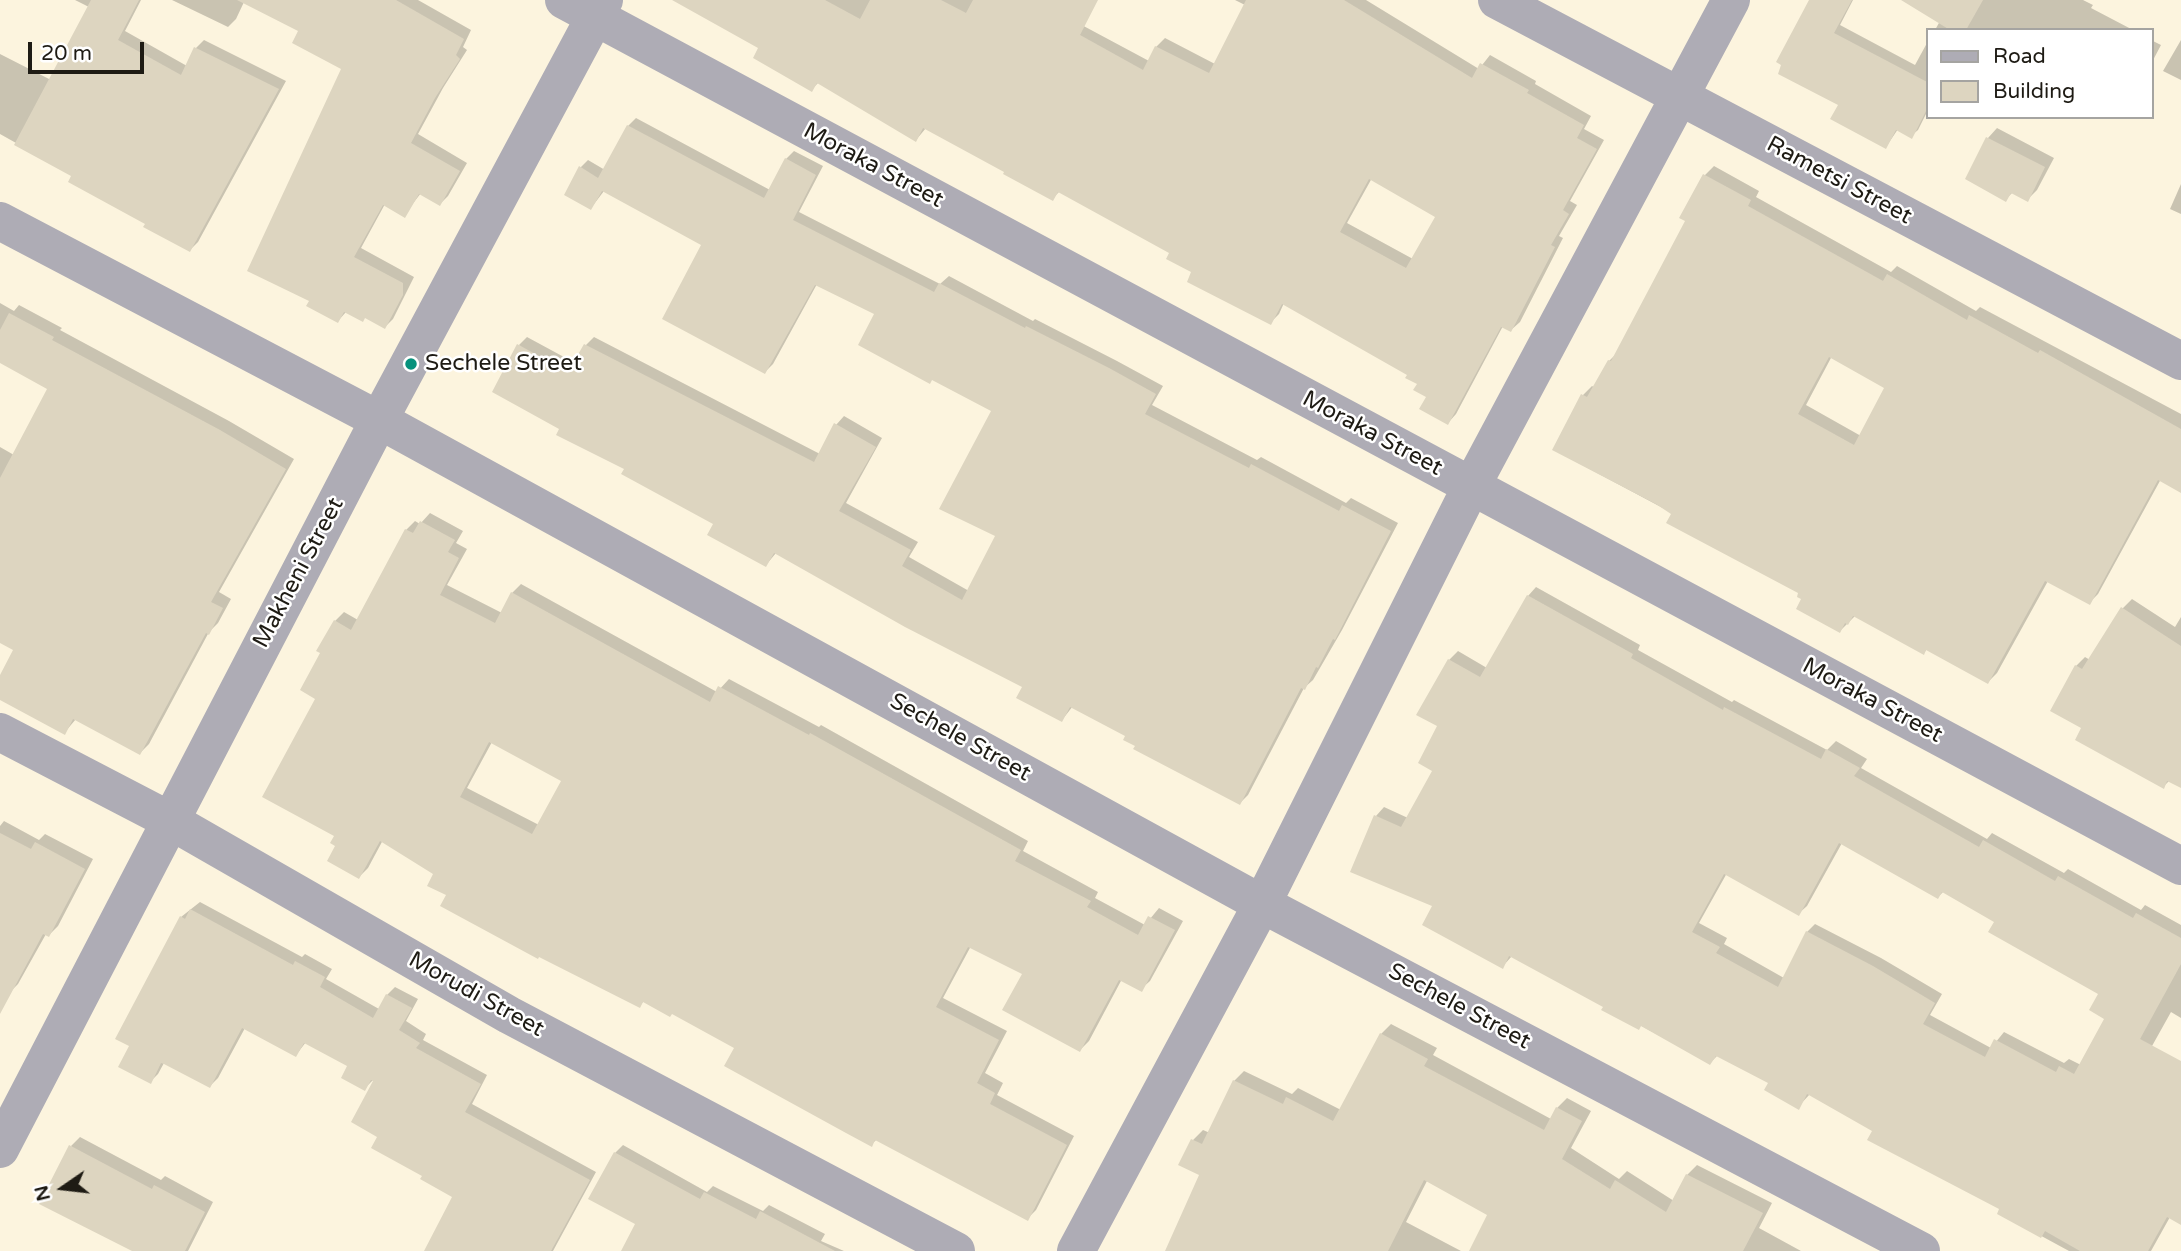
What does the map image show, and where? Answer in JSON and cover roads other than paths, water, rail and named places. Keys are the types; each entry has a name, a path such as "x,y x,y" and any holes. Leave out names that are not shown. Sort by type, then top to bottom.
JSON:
{"street":[{"name":"Rametsi Street","path":"1497,0 2181,361"},
{"path":"1076,1251 1262,904 1471,487 1731,0"},
{"name":"Makheni Street","path":"0,1149 379,420 588,6"},
{"name":"Moraka Street","path":"588,6 1471,487 2181,866"},
{"name":"Sechele Street","path":"0,221 379,420 1262,904 1922,1251"},
{"name":"Morudi Street","path":"0,732 169,820 509,1015 956,1251"}],"place":[{"name":"Sechele Street","path":"411,364"}]}
